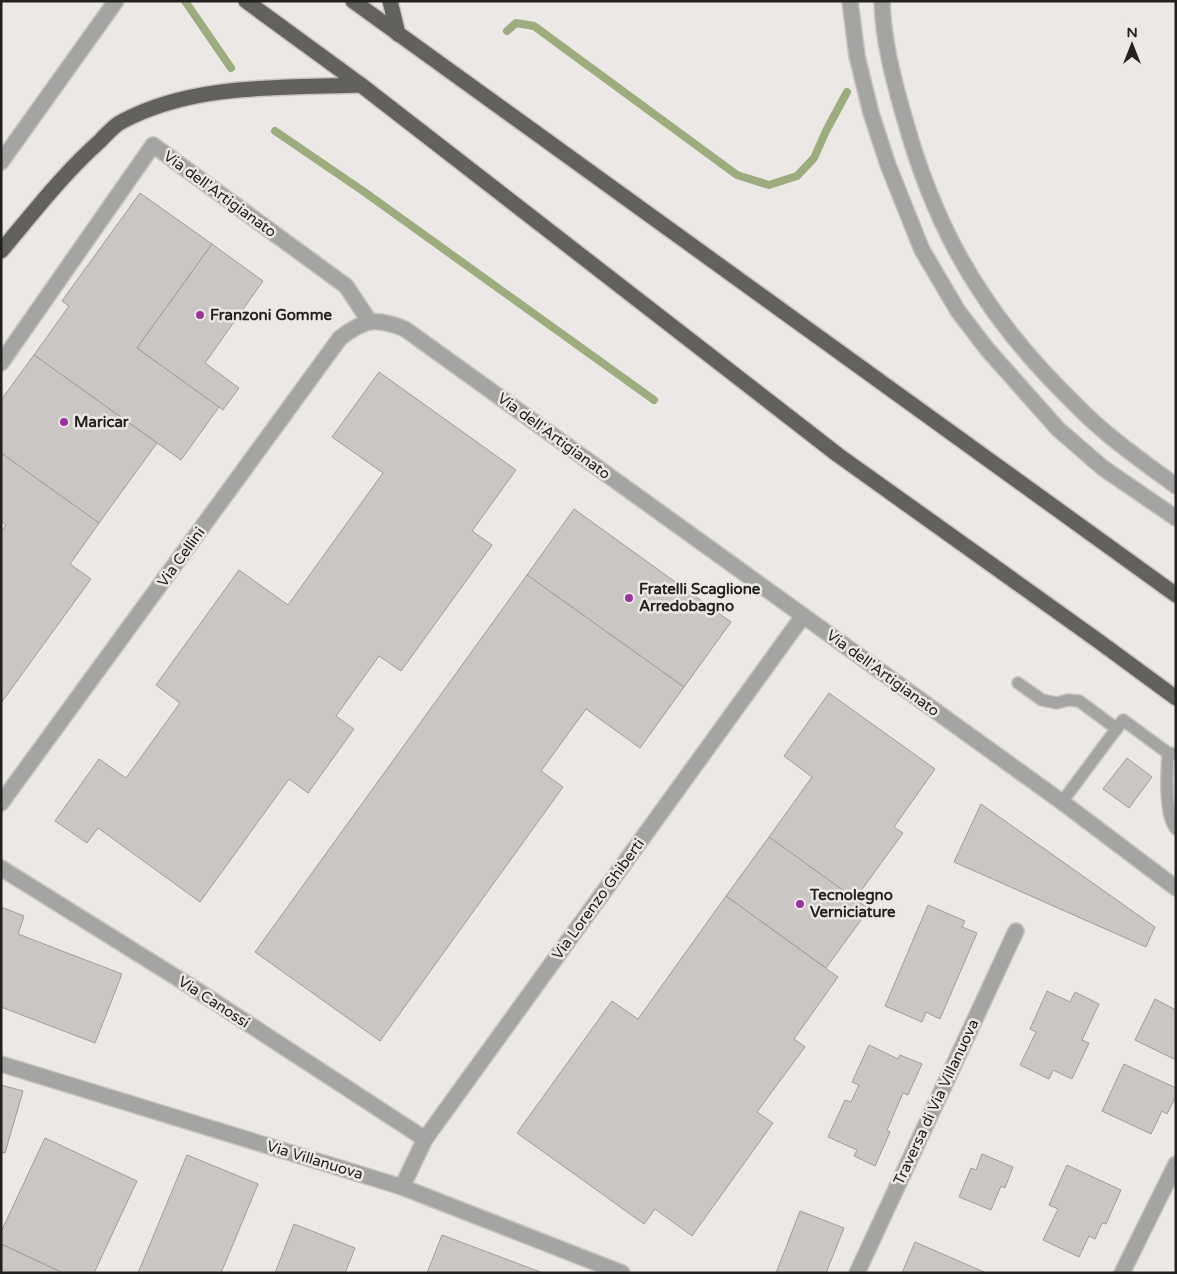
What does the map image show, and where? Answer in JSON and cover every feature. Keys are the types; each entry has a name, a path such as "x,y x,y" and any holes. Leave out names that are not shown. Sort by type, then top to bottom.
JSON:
{"highway":[{"path":"246,1 360,85 838,455 1176,698"},
{"path":"353,1 1176,595"},
{"path":"390,1 398,34"},
{"path":"1,251 53,188 121,122 166,103 218,92 360,85"}],"street":[{"path":"850,1 857,56 871,114 888,165 922,250 958,310 987,349 1058,429 1102,468 1176,518"},
{"path":"882,1 887,49 900,106 916,160 950,240 983,295 1010,331 1076,406 1118,442 1176,486"},
{"path":"1,162 115,3"},
{"name":"Via dell'Artigianato","path":"1,363 153,145 346,286 370,322 388,322 405,329 1062,802 1176,888"},
{"name":"Via Cellini","path":"1,803 340,338 357,326 370,322"},
{"name":"Via Lorenzo Ghiberti","path":"402,1187 425,1139 803,616"},
{"name":"Via Canossi","path":"1,868 198,991 425,1139"},
{"name":"Traversa di Via Villanuova","path":"857,1273 1016,931"},
{"name":"Via Villanuova","path":"1,1064 402,1187 622,1273"},
{"path":"1122,1273 1176,1164"}],"lane":[{"path":"1018,683 1042,700 1057,703 1068,700 1080,701 1117,729"},
{"path":"1062,802 1123,720 1172,753 1167,792 1172,824 1176,829"}],"building":[{"path":"140,193 212,244 137,348 219,407 181,460 34,355 69,306 62,301"},
{"name":"Franzoni Gomme","path":"212,244 263,281 205,363 239,388 223,410 137,348"},
{"name":"Maricar","path":"34,355 157,443 99,523 1,453 1,400"},
{"path":"379,372 516,470 472,531 492,545 401,671 379,656 336,716 354,729 308,793 289,779 200,902 98,828 87,843 55,821 99,759 126,778 180,703 156,685 239,570 288,605 383,473 332,437"},
{"path":"1,453 99,523 70,564 91,579 1,703 1,532 6,525 1,521"},
{"name":"Fratelli Scaglione Arredobagno","path":"574,509 731,622 684,687 527,575"},
{"path":"527,575 684,687 640,748 586,709 541,771 563,787 380,1041 255,952"},
{"path":"829,693 935,769 894,827 903,833 855,899 769,837 812,777 784,756"},
{"path":"1127,758 1152,777 1129,808 1103,789"},
{"path":"981,804 1155,927 1146,947 954,862"},
{"name":"Tecnolegno Verniciature","path":"769,837 869,909 826,968 726,896"},
{"path":"726,896 838,977 794,1039 805,1047 757,1112 773,1123 692,1236 655,1209 644,1224 517,1133 612,1001 638,1019"},
{"path":"928,905 965,921 962,927 977,933 940,1019 926,1012 922,1022 885,1006"},
{"path":"1,907 24,916 18,934 122,974 95,1043 1,1007"},
{"path":"1047,991 1070,1002 1075,992 1099,1004 1082,1040 1089,1043 1072,1079 1053,1070 1049,1079 1020,1065 1036,1032 1030,1029"},
{"path":"1155,999 1176,1010 1176,1060 1135,1040"},
{"path":"869,1045 898,1059 900,1055 922,1064 908,1095 903,1093 887,1130 890,1132 875,1166 854,1156 857,1150 828,1137 845,1100 851,1102 859,1085 852,1082"},
{"path":"1124,1064 1176,1088 1176,1096 1167,1114 1162,1111 1151,1134 1102,1111"},
{"path":"1,1085 23,1091 5,1153 1,1152"},
{"path":"45,1138 137,1181 94,1273 63,1273 1,1244 1,1232"},
{"path":"982,1154 1013,1167 1005,1188 1001,1186 991,1210 959,1197 971,1168 976,1170"},
{"path":"187,1155 258,1184 221,1273 138,1273"},
{"path":"1067,1165 1121,1190 1106,1224 1102,1223 1095,1239 1089,1236 1079,1257 1043,1240 1058,1209 1049,1205"},
{"path":"800,1211 844,1228 826,1273 776,1273"},
{"path":"294,1224 355,1248 345,1273 275,1273"},
{"path":"442,1235 543,1273 427,1273"},
{"path":"915,1242 984,1272 984,1273 902,1273"},
{"path":"1,1244 63,1273 1,1273"}],"waterway":[{"path":"185,1 231,68"},
{"path":"507,31 516,23 534,26 737,175 769,185 797,176 814,158 847,92"},
{"path":"275,131 363,191 654,400"}],"place":[{"name":"Franzoni Gomme","path":"200,315"},
{"name":"Maricar","path":"64,422"},
{"name":"Fratelli Scaglione Arredobagno","path":"629,598"},
{"name":"Tecnolegno Verniciature","path":"800,904"}]}
